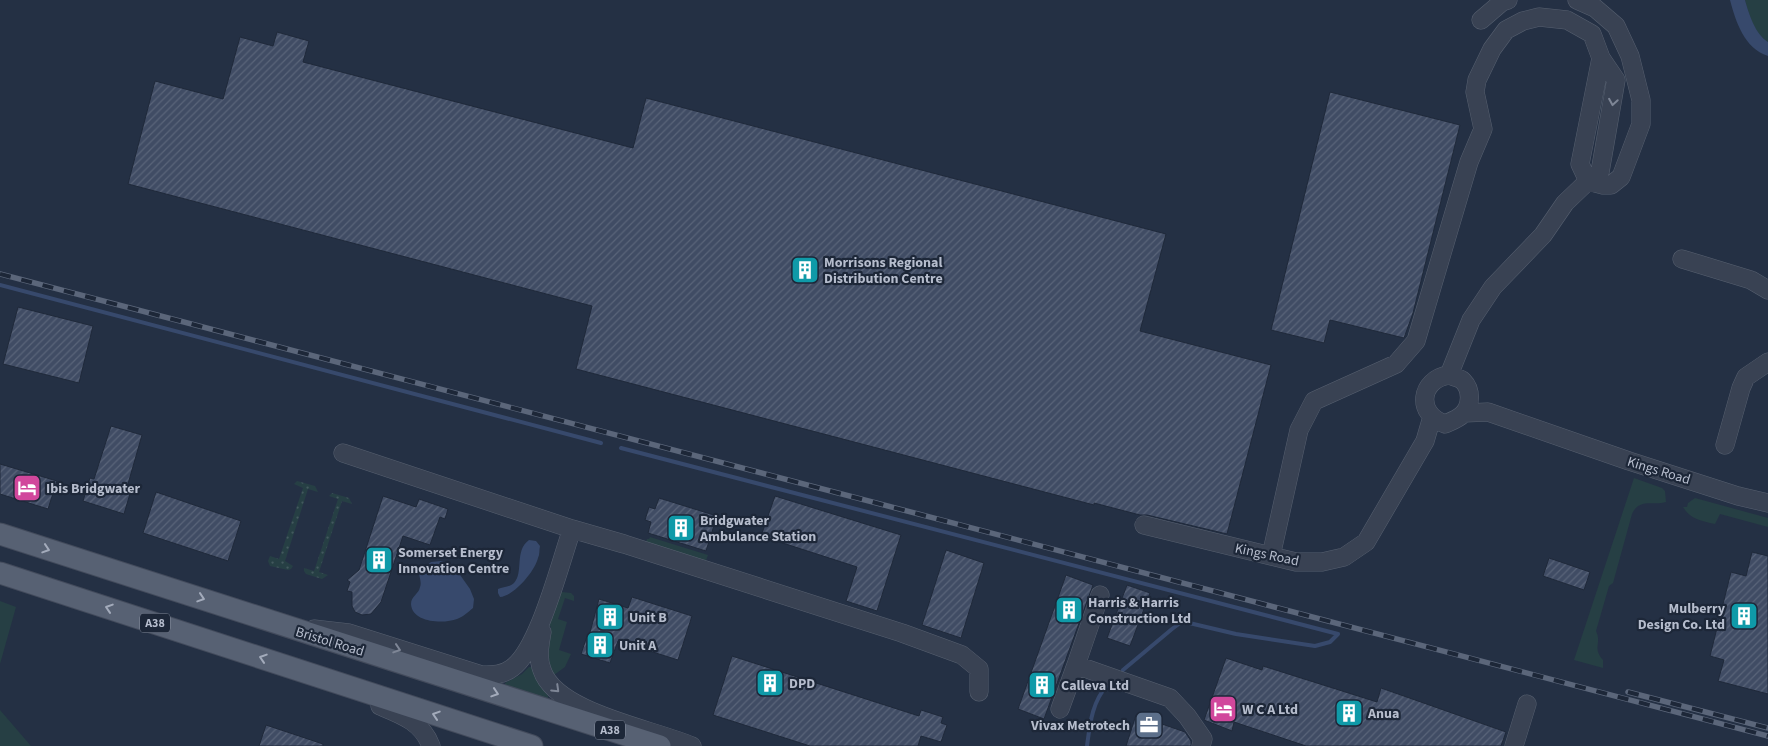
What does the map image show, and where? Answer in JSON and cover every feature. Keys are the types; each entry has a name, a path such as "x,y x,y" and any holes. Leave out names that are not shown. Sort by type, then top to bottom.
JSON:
{"main road":[{"name":"Bristol Road","path":"0,534 660,746"},
{"name":"A38","path":"0,572 532,746"}],"street":[{"path":"1481,20 1502,2 1508,0"},
{"path":"1271,556 1298,430 1314,402 1396,364 1416,341 1469,162 1483,129 1474,92 1477,80 1492,49 1506,30 1523,21 1539,17 1567,20 1592,34 1601,58 1580,164 1588,181 1611,185 1621,177 1641,124 1641,100 1630,56 1616,26 1595,8 1577,0"},
{"path":"1456,377 1460,349 1471,320 1493,287 1543,235 1565,203 1588,181"},
{"path":"1682,259 1750,280 1768,290"},
{"path":"1725,445 1741,388 1746,377 1768,362"},
{"path":"1440,376 1456,377 1468,387 1467,406 1455,420 1439,420 1425,408 1424,402 1430,383 1440,376"},
{"name":"Kings Road","path":"1467,406 1629,461 1738,496 1768,503"},
{"name":"Kings Road","path":"1144,525 1296,562 1322,562 1344,557 1366,542 1439,420"},
{"path":"343,453 572,529 792,597 962,655 979,669 978,692"},
{"path":"282,626 349,632 459,669 482,675 496,675 510,670 524,656 531,644 572,529"},
{"path":"1060,709 1100,596"},
{"path":"544,611 539,659 542,670 554,689 570,701 620,722 677,739 692,746"},
{"path":"1076,665 1170,698 1187,716 1203,739 1201,746"},
{"path":"309,674 342,692 407,717 420,728 431,746"},
{"path":"1514,746 1527,704"}],"green space":[{"path":"1745,0 1768,0 1768,42 1756,29"},
{"path":"1634,478 1662,488 1665,491 1666,502 1642,504 1632,514 1613,583 1609,586 1596,631 1598,635 1598,652 1603,660 1603,668 1574,660"},
{"path":"297,481 315,486 318,492 308,489 285,561 293,566 288,570 270,566 268,561 270,556 279,559 303,488 294,484"},
{"path":"332,493 349,498 352,504 342,501 319,572 328,575 322,579 306,574 304,568 314,571 338,499 329,496"},
{"path":"1695,498 1768,518 1768,527 1720,514 1715,524 1696,519 1683,507 1687,507 1688,503"},
{"path":"650,537 708,555 705,563 646,543"},
{"path":"559,593 571,593 574,596 574,601 565,598 558,619 567,622 559,650 571,654 565,667 554,675 548,657 551,627 548,624"},
{"path":"0,601 16,607 0,664"},
{"path":"529,667 535,673 548,699 505,686 505,683 522,674"},
{"path":"0,710 31,746 0,746"}],"water":[{"path":"1730,0 1745,0 1756,29 1768,42 1768,56 1747,41 1738,25"},
{"path":"529,540 536,541 540,546 539,555 533,569 517,588 506,596 500,597 498,589 514,583 517,578 520,556 524,545"},
{"path":"441,561 453,565 470,589 474,599 473,608 463,616 451,621 423,618 417,615 411,604 421,585 419,572 431,562"}],"building":[{"name":"Morrisons Regional Distribution Centre","path":"277,32 309,41 303,62 633,148 646,98 1166,234 1140,331 1271,365 1227,534 1094,503 1094,505 576,369 592,306 128,184 155,81 223,99 240,37 273,46"},
{"path":"1330,92 1460,125 1413,313 1404,338 1330,320 1324,343 1271,330"},
{"path":"18,307 93,326 79,383 3,364"},
{"path":"111,426 142,435 128,484 132,487 124,514 83,501 90,478 94,479"},
{"name":"Ibis Bridgwater","path":"0,464 57,481 48,509 0,494"},
{"path":"156,492 241,521 228,561 143,533"},
{"name":"Somerset Energy Innovation Centre","path":"383,496 416,507 419,499 448,509 445,519 440,517 430,545 403,536 381,602 371,614 362,615 355,612 352,606 352,592 347,591 350,582 347,580 359,570"},
{"path":"775,496 901,535 877,611 846,601 857,567 761,536"},
{"name":"Bridgwater Ambulance Station","path":"659,498 717,516 706,551 648,533 651,522 645,520 649,507 655,509"},
{"path":"946,550 984,563 961,638 922,625"},
{"name":"Mulberry Design Co. Ltd","path":"1752,552 1768,556 1768,694 1718,681 1724,660 1710,656 1731,572 1746,576"},
{"path":"1549,558 1590,572 1584,590 1543,576"},
{"path":"1066,575 1093,585 1044,719 1018,709"},
{"path":"1127,585 1150,593 1130,646 1107,638"},
{"path":"632,597 692,616 678,660 618,641 610,663 581,654 587,636 589,636 599,599 628,608"},
{"name":"DPD","path":"732,656 919,716 921,710 943,717 941,723 947,725 941,742 921,736 918,746 810,746 713,715"},
{"name":"Anua","path":"1226,658 1262,670 1263,666 1377,702 1381,688 1506,732 1501,746 1306,746 1234,722 1232,731 1204,720"},
{"name":"Vivax Metrotech","path":"1136,715 1185,732 1191,741 1191,746 1126,746"},
{"path":"266,725 323,744 323,746 259,746"}],"waterway":[{"path":"0,285 601,443"},
{"path":"621,448 1338,634 1330,642 1315,646 1236,634 1185,622 1172,629 1123,670"},
{"path":"1087,746 1095,705 1108,684"}],"railway":[{"path":"0,274 1768,736"},
{"path":"1628,692 1768,728"}],"place":[{"name":"Morrisons Regional Distribution Centre","path":"805,270"},
{"name":"Ibis Bridgwater","path":"27,488"},
{"name":"Bridgwater Ambulance Station","path":"681,528"},
{"name":"Somerset Energy Innovation Centre","path":"379,560"},
{"name":"Harris & Harris Construction Ltd","path":"1069,610"},
{"name":"Mulberry Design Co. Ltd","path":"1744,616"},
{"name":"Unit B","path":"610,617"},
{"name":"Unit A","path":"600,645"},
{"name":"DPD","path":"770,683"},
{"name":"Calleva Ltd","path":"1042,685"},
{"name":"W C A Ltd","path":"1223,709"},
{"name":"Anua","path":"1349,713"},
{"name":"Vivax Metrotech","path":"1149,725"}]}
